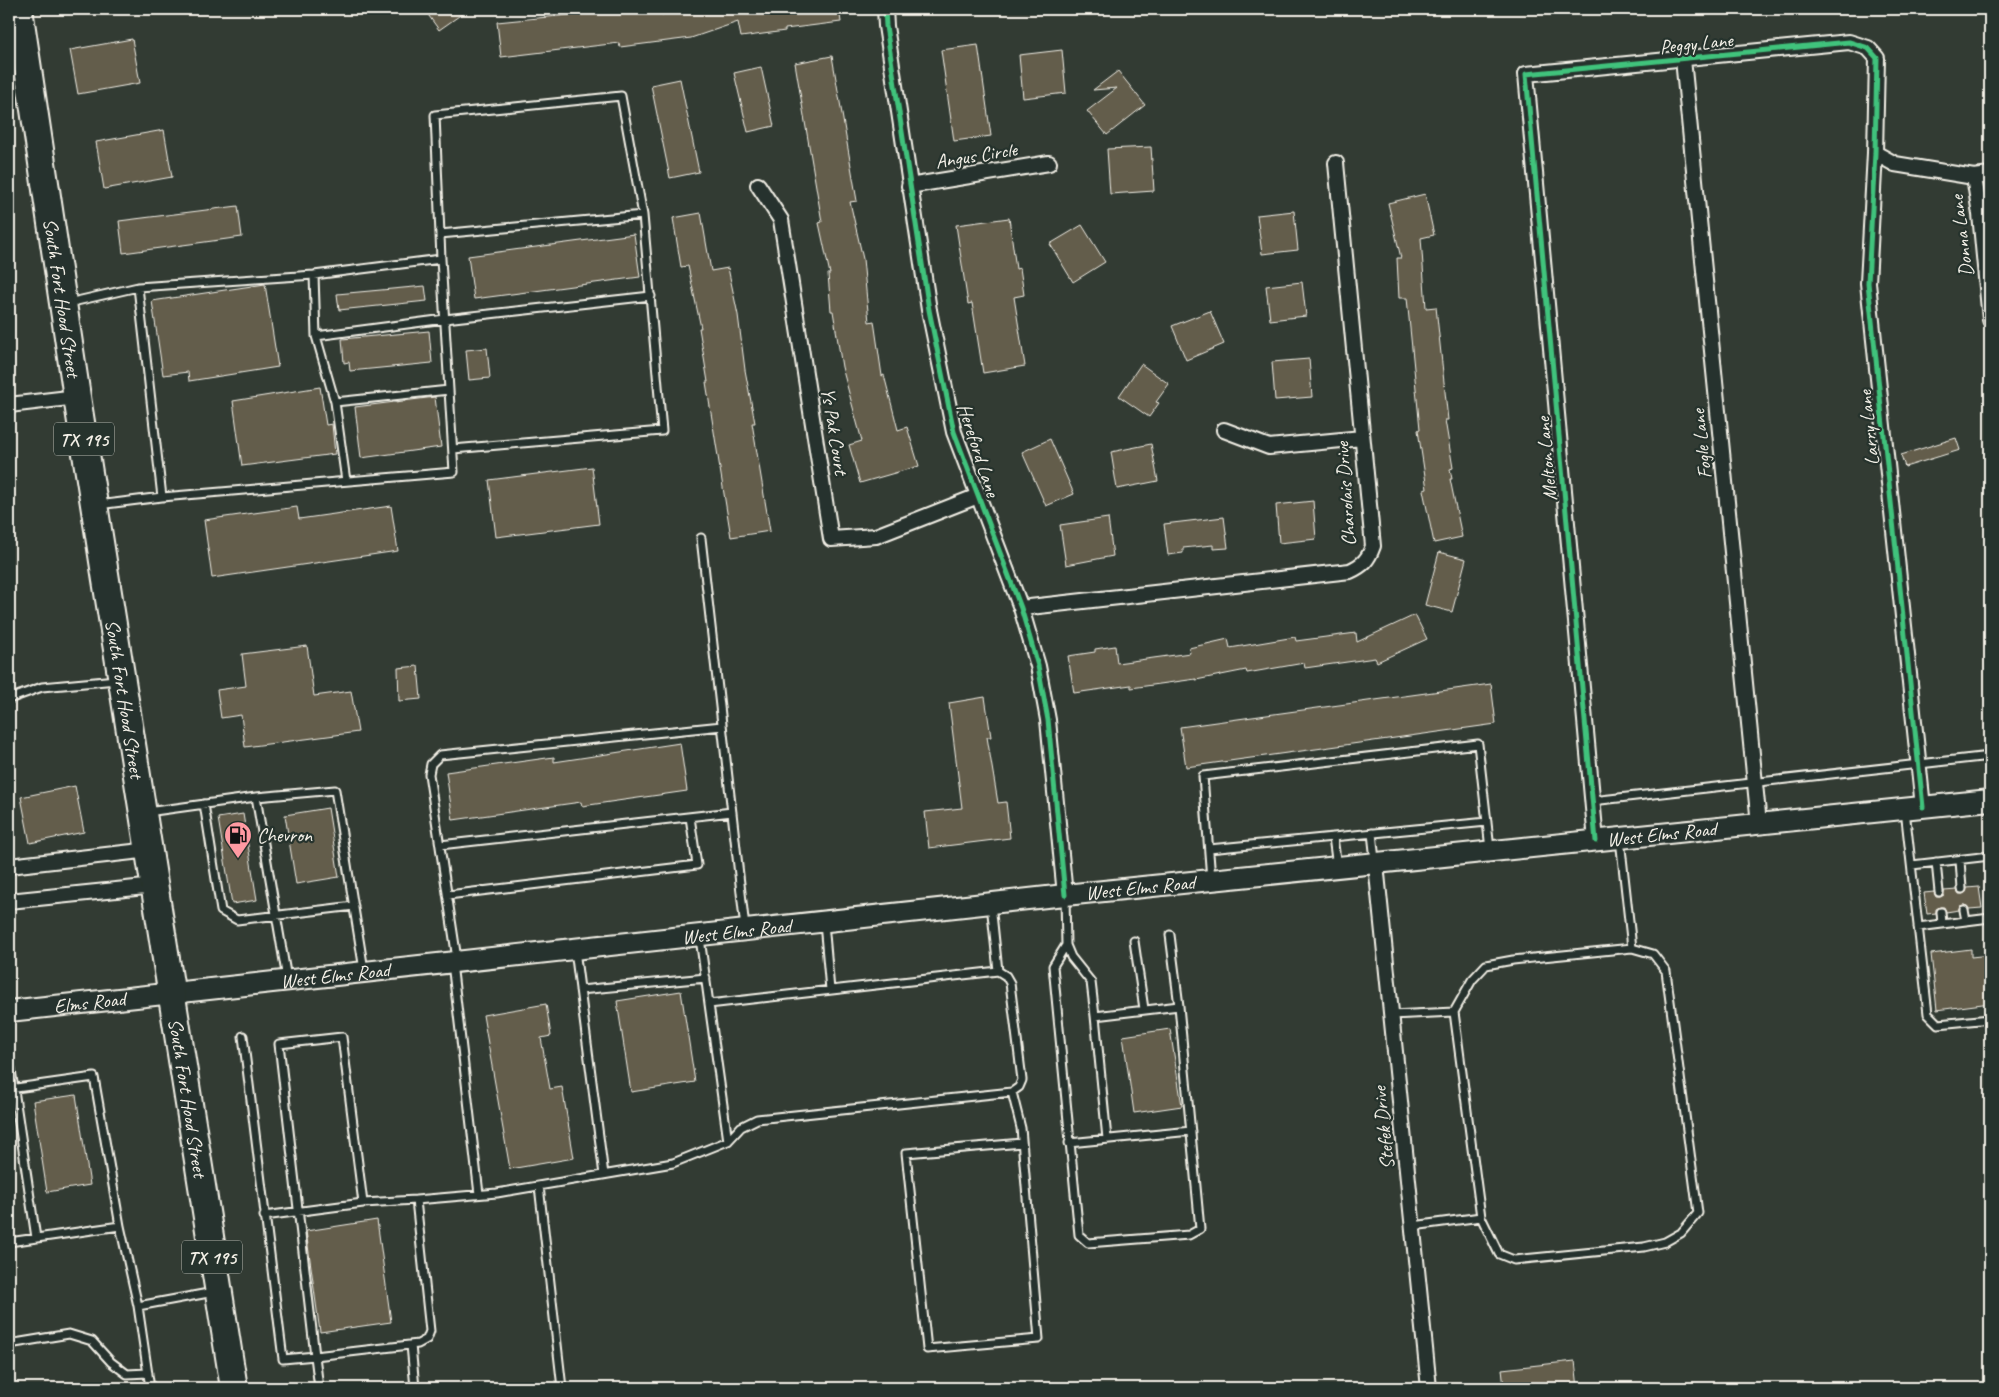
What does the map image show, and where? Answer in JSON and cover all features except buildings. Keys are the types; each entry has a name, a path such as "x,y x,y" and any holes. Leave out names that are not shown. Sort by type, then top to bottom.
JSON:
{"highway":[{"name":"South Fort Hood Street","path":"19,9 64,303 76,397 144,812 217,1292 234,1388"}],"main road":[{"name":"West Elms Road","path":"172,994 1065,895 1212,882 1990,800"},
{"name":"Elms Road","path":"9,1011 172,994"}],"street":[{"name":"Hereford Lane","path":"885,9 909,186 929,310 954,432 1021,608 1038,666 1048,720 1065,895"},
{"name":"Peggy Lane","path":"1526,74 1849,42 1868,48"},
{"name":"Larry Lane","path":"1868,48 1877,58 1868,283 1918,764 1914,808"},
{"name":"Fogle Lane","path":"1683,59 1759,824"},
{"name":"Melton Lane","path":"1526,74 1596,841"},
{"path":"1874,153 1895,164 1974,177 1990,175"},
{"name":"Angus Circle","path":"909,186 1049,163"},
{"name":"Charolais Drive","path":"1021,608 1350,571 1361,566 1368,558 1373,546 1336,163"},
{"name":"Donna Lane","path":"1974,177 1980,214 1990,320"},
{"name":"Ys Pak Court","path":"758,185 781,220 831,539 876,536 978,496"},
{"path":"9,405 76,397"},
{"path":"1224,430 1269,447 1362,438"},
{"path":"9,866 150,850"},
{"name":"Stefek Drive","path":"1376,864 1429,1388"},
{"path":"9,901 155,886"}],"lane":[{"path":"95,505 162,497 454,472 452,449 441,259 434,115 622,96 643,215 662,431 452,449"},
{"path":"440,234 643,215"},
{"path":"64,303 138,288 314,275 441,259"},
{"path":"314,275 316,336 336,402 346,481"},
{"path":"138,288 162,497"},
{"path":"316,336 445,319 650,296"},
{"path":"336,402 449,390"},
{"path":"701,538 746,930"},
{"path":"9,699 42,687 122,679"},
{"path":"479,1194 448,895 429,774 431,764 440,755 722,726"},
{"path":"1212,882 1203,776 1478,744 1491,852"},
{"path":"1592,800 1990,756"},
{"path":"144,812 256,797 335,790 364,972"},
{"path":"256,797 287,981"},
{"path":"204,804 221,911 237,920 354,906"},
{"path":"1914,808 1912,865 1928,1014 1938,1024 1990,1019"},
{"path":"440,845 732,812"},
{"path":"448,895 697,865 690,816"},
{"path":"1209,849 1487,822"},
{"path":"1372,834 1376,864"},
{"path":"1333,837 1337,868"},
{"path":"1620,838 1632,948"},
{"path":"1912,865 1990,856"},
{"path":"1960,860 1962,889"},
{"path":"1936,862 1939,892"},
{"path":"1065,895 1066,945 1071,957 1091,982 1107,1139"},
{"path":"990,904 998,971"},
{"path":"1964,910 1966,921"},
{"path":"1941,912 1942,924"},
{"path":"1918,927 1990,918"},
{"path":"824,922 830,990"},
{"path":"1066,945 1053,966 1079,1235 1088,1242 1189,1235 1200,1229 1179,1006 1170,935"},
{"path":"700,936 728,1141"},
{"path":"1134,941 1144,1009"},
{"path":"1632,948 1653,954 1666,971 1698,1213 1681,1233 1665,1242 1644,1247 1514,1260 1499,1254 1481,1217 1454,1012 1472,980 1486,965 1513,960 1632,948"},
{"path":"575,949 604,1175"},
{"path":"264,1216 363,1203 479,1194 539,1186 673,1163 728,1141 741,1127 757,1119 1012,1092 1019,1087 1022,1080 1010,983 1006,976 998,971 709,1004"},
{"path":"580,990 706,978"},
{"path":"1095,1016 1179,1006"},
{"path":"1391,1015 1454,1012"},
{"path":"243,1036 283,1359 411,1345 418,1344 427,1339 430,1331 416,1200"},
{"path":"319,1388 279,1044 342,1037 363,1203"},
{"path":"9,1056 11,1089 36,1238"},
{"path":"11,1089 94,1077 120,1226 138,1306 150,1388"},
{"path":"1012,1092 1021,1128 1039,1338 927,1349 906,1153 1022,1143"},
{"path":"1069,1143 1191,1131"},
{"path":"539,1186 562,1388"},
{"path":"1413,1226 1481,1217"},
{"path":"9,1242 120,1226"},
{"path":"138,1306 217,1292"},
{"path":"9,1344 68,1334 92,1342 111,1362 127,1374 148,1373"},
{"path":"411,1345 415,1388"}],"cycle path":[{"path":"885,9 929,310 954,432 1021,608 1038,666 1048,720 1065,895"},
{"path":"1596,841 1526,74 1849,42 1868,48 1877,58 1875,153 1868,283 1923,807"}],"place":[{"name":"Chevron","path":"238,859"}]}
